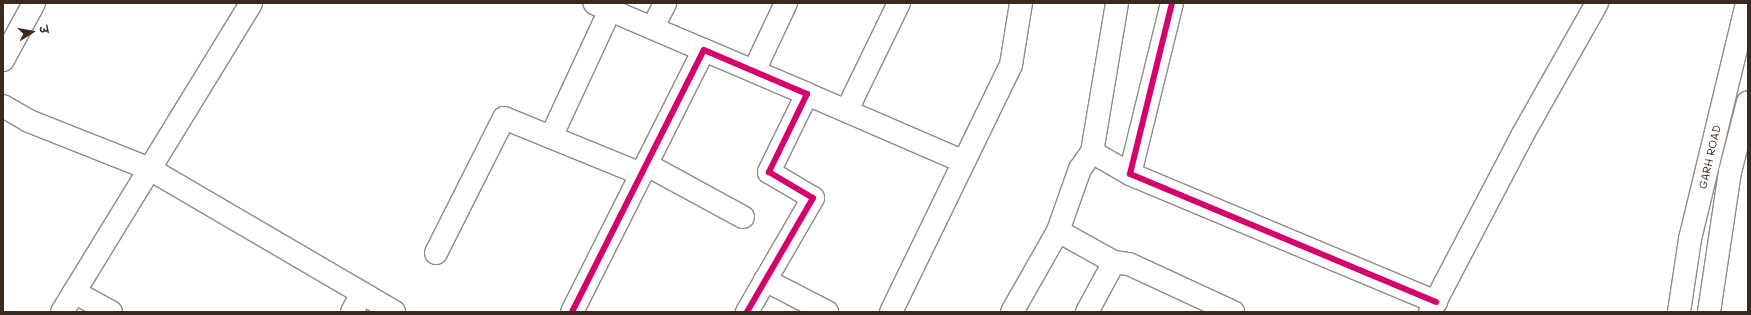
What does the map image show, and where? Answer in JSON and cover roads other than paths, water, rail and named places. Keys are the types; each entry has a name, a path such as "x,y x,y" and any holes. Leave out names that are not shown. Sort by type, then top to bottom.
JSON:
{"street":[{"path":"3,60 34,3"},
{"path":"62,312 148,168 251,3"},
{"path":"653,27 665,3"},
{"path":"754,71 786,3"},
{"path":"847,110 899,3"},
{"path":"891,312 1011,65 1021,3"},
{"path":"1012,312 1058,231 1080,169 1092,152 1117,3"},
{"path":"1130,174 1172,3"},
{"path":"1092,152 1130,174 1433,307 1523,134 1597,3"},
{"name":"GARH ROAD","path":"1679,312 1706,174 1747,3"},
{"path":"551,137 602,7 653,27 847,110 964,162"},
{"path":"572,312 704,50"},
{"path":"747,312 813,198 769,172 807,94"},
{"name":"GARH ROAD","path":"1710,312 1729,178 1748,102"},
{"path":"3,106 29,121 148,168 357,303 394,312"},
{"path":"436,253 504,118 641,174"},
{"path":"641,174 649,166 743,217"},
{"path":"1706,174 1729,178"},
{"path":"1058,231 1114,262 1130,264 1233,312"},
{"path":"1087,312 1114,262"},
{"path":"765,280 827,312"},
{"path":"1684,281 1713,285"},
{"path":"74,292 110,312"}]}
